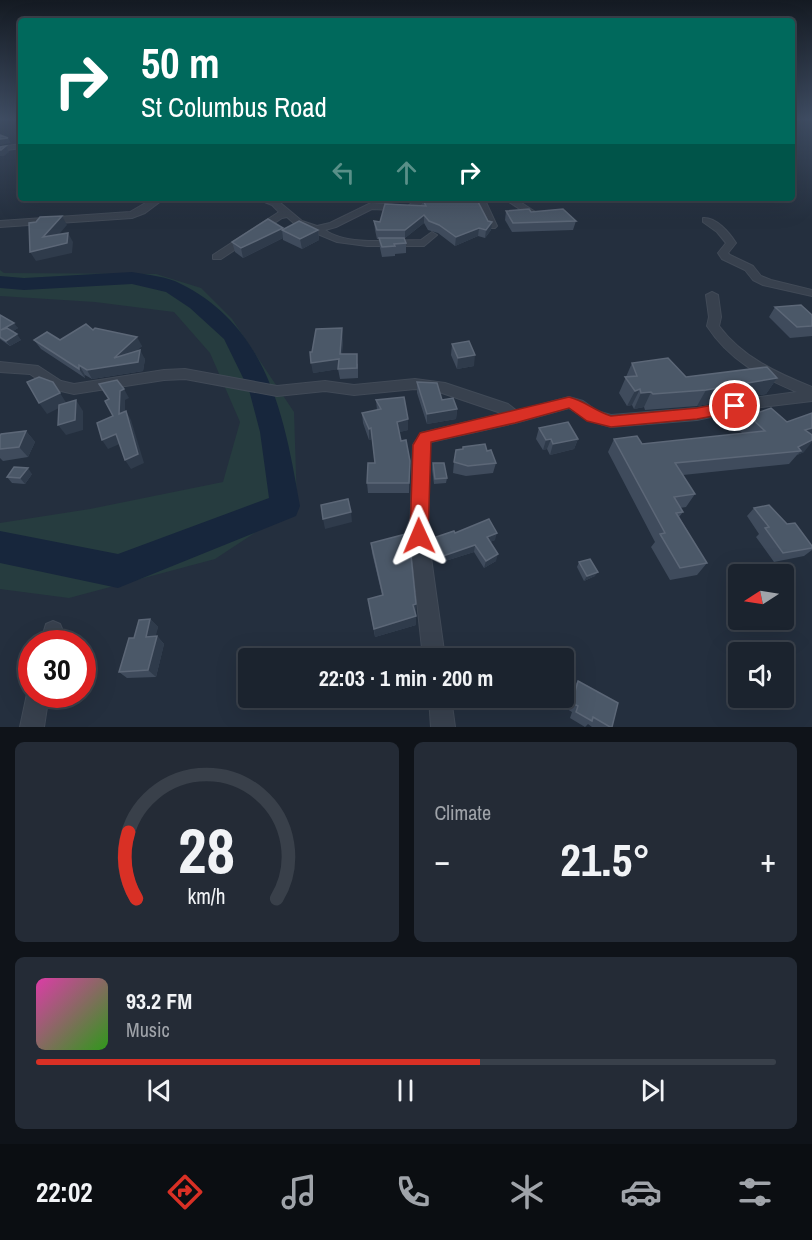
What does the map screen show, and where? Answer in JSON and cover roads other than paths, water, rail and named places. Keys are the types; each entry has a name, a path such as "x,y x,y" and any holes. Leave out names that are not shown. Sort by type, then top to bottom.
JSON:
{"street":[{"path":"0,224 132,216 156,201"},
{"path":"269,201 275,203 306,227 317,229 333,225 371,206 406,209 419,201"},
{"path":"480,201 492,225"},
{"path":"513,201 538,217"},
{"path":"217,257 279,215 287,214"},
{"path":"706,220 721,230 730,240 731,243 723,253 726,257 749,268 757,278 766,282 812,293"},
{"path":"317,229 329,238 374,243 424,243 432,235"},
{"path":"712,295 715,317 713,326 719,337 753,364 812,395"},
{"path":"0,367 33,369 57,385 75,389 164,375 203,377 277,391 325,386 354,390 415,384 440,387 503,408 515,417"},
{"path":"433,648 419,536 421,445 426,437 569,402 578,405 600,420 625,421 697,414 812,395"},
{"path":"32,727 35,708"},
{"path":"441,708 443,727"}],"waterway":[{"path":"0,282 24,284 132,278 173,287 197,303 233,335 262,390 274,432 285,506 118,571 0,547"}]}
